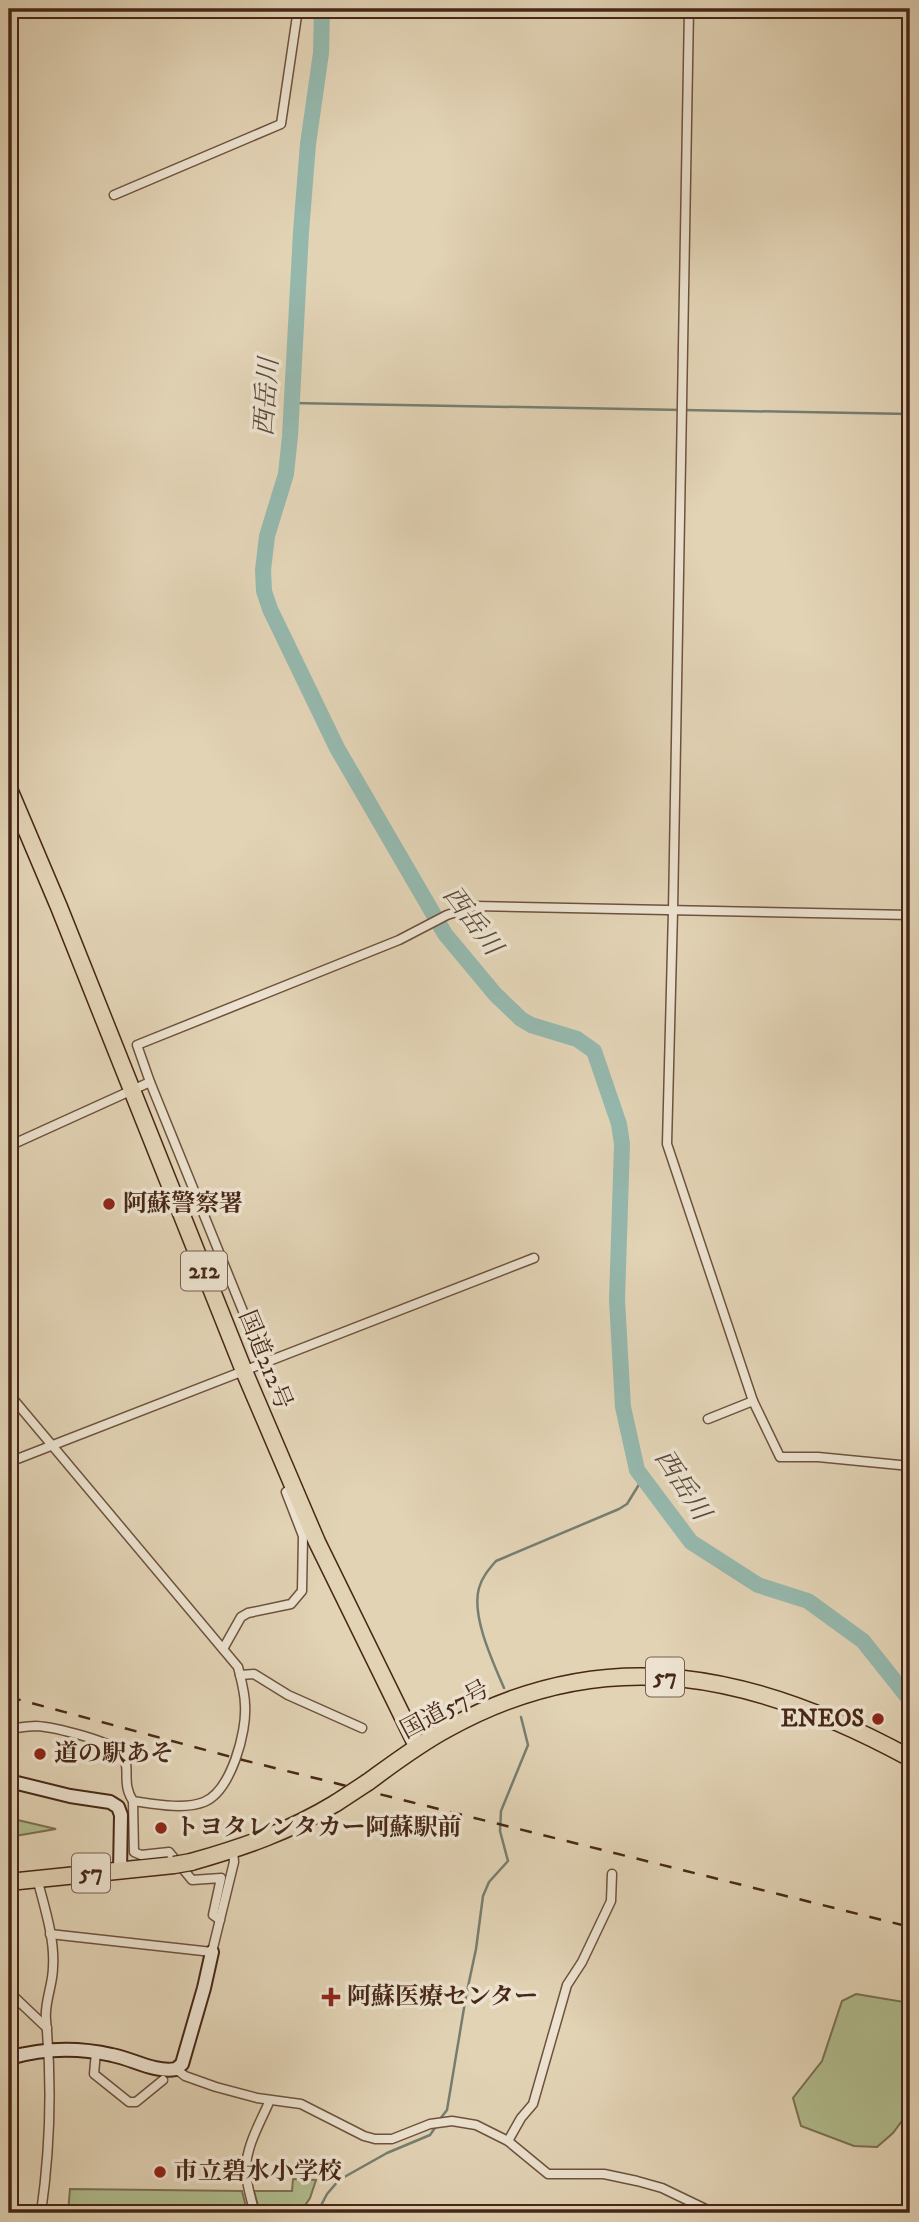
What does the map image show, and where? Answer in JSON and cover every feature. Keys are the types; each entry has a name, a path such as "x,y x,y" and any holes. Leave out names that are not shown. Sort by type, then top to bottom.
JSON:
{"highway":[{"name":"国道212号","path":"9,789 59,907 244,1371 317,1542 417,1746"},
{"name":"国道57号","path":"9,1882 174,1865 273,1837 336,1803 417,1746 483,1711 559,1686 625,1676 668,1677 730,1685 795,1704 858,1730 910,1758"}],"street":[{"path":"114,195 281,124 298,9"},
{"path":"689,9 667,1144 753,1401 780,1457 818,1457 910,1466"},
{"path":"264,1363 137,1045 413,934 447,915 475,906 910,915"},
{"path":"9,1146 150,1082"},
{"path":"12,1461 534,1258"},
{"path":"9,1394 200,1625 238,1667 246,1706 231,1772 220,1790 203,1803 188,1806 133,1801"},
{"path":"708,1419 753,1401"},
{"path":"222,1649 241,1617 248,1613 291,1604 302,1591 303,1536 286,1492 294,1487"},
{"path":"240,1675 254,1674 288,1695 362,1728"},
{"path":"9,1729 36,1726 115,1747 126,1762 127,1791 133,1801 134,1852 141,1856 169,1852 192,1880 221,1878 213,1915 220,1920"},
{"path":"9,1782 114,1803 121,1810 120,1871"},
{"path":"176,2070 182,2064 212,1952 234,1862 233,1850"},
{"path":"508,2141 521,2118 533,2104 567,1985 582,1962 611,1901 612,1874"},
{"path":"37,1878 50,1934 54,1969 45,2018 49,2050 41,2213"},
{"path":"50,1934 212,1952"},
{"path":"9,1992 47,2028"},
{"path":"9,2058 62,2049 96,2052 165,2071 176,2070 200,2082 270,2100 301,2104 375,2139 392,2139 430,2124 452,2121 476,2125 508,2141 548,2174 604,2175 638,2181 662,2188 714,2213"},
{"path":"96,2052 94,2074 129,2102 136,2102 163,2080"},
{"path":"255,2213 247,2179 247,2157 270,2100"},
{"path":"890,2213 910,2211"}],"green space":[{"path":"9,1818 56,1829 9,1837"},
{"path":"856,1994 910,2003 910,2110 893,2133 877,2147 854,2146 801,2126 793,2098 822,2061 842,2001"},
{"path":"293,2179 316,2180 310,2198 300,2213 260,2213 254,2191 292,2191"},
{"path":"70,2189 242,2191 247,2211 68,2213"}],"waterway":[{"name":"西岳川","path":"322,9 321,53 308,144 301,232 290,436 286,474 267,536 263,570 264,591 270,609 337,748 445,934 495,994 521,1019 531,1025 577,1039 594,1051 619,1124 622,1144 617,1300 623,1407 637,1470 691,1542 758,1585 808,1601 863,1641 910,1700"},
{"path":"291,403 910,414"},
{"path":"504,1688 480,1625 477,1599 486,1573 496,1561 619,1509 627,1504 643,1478"},
{"path":"440,2119 447,2110 483,1896 489,1882 508,1861 500,1831 501,1811 528,1745 521,1717"},
{"path":"317,2213 327,2194 339,2180 387,2153 430,2135 437,2125"}],"railway":[{"path":"9,1697 235,1758 910,1927"}],"place":[{"name":"阿蘇警察署","path":"109,1204"},
{"name":"ENEOS","path":"878,1719"},
{"name":"道の駅あそ","path":"40,1754"},
{"name":"トヨタレンタカー阿蘇駅前","path":"161,1828"},
{"name":"阿蘇医療センター","path":"331,1997"},
{"name":"市立碧水小学校","path":"160,2172"}]}
